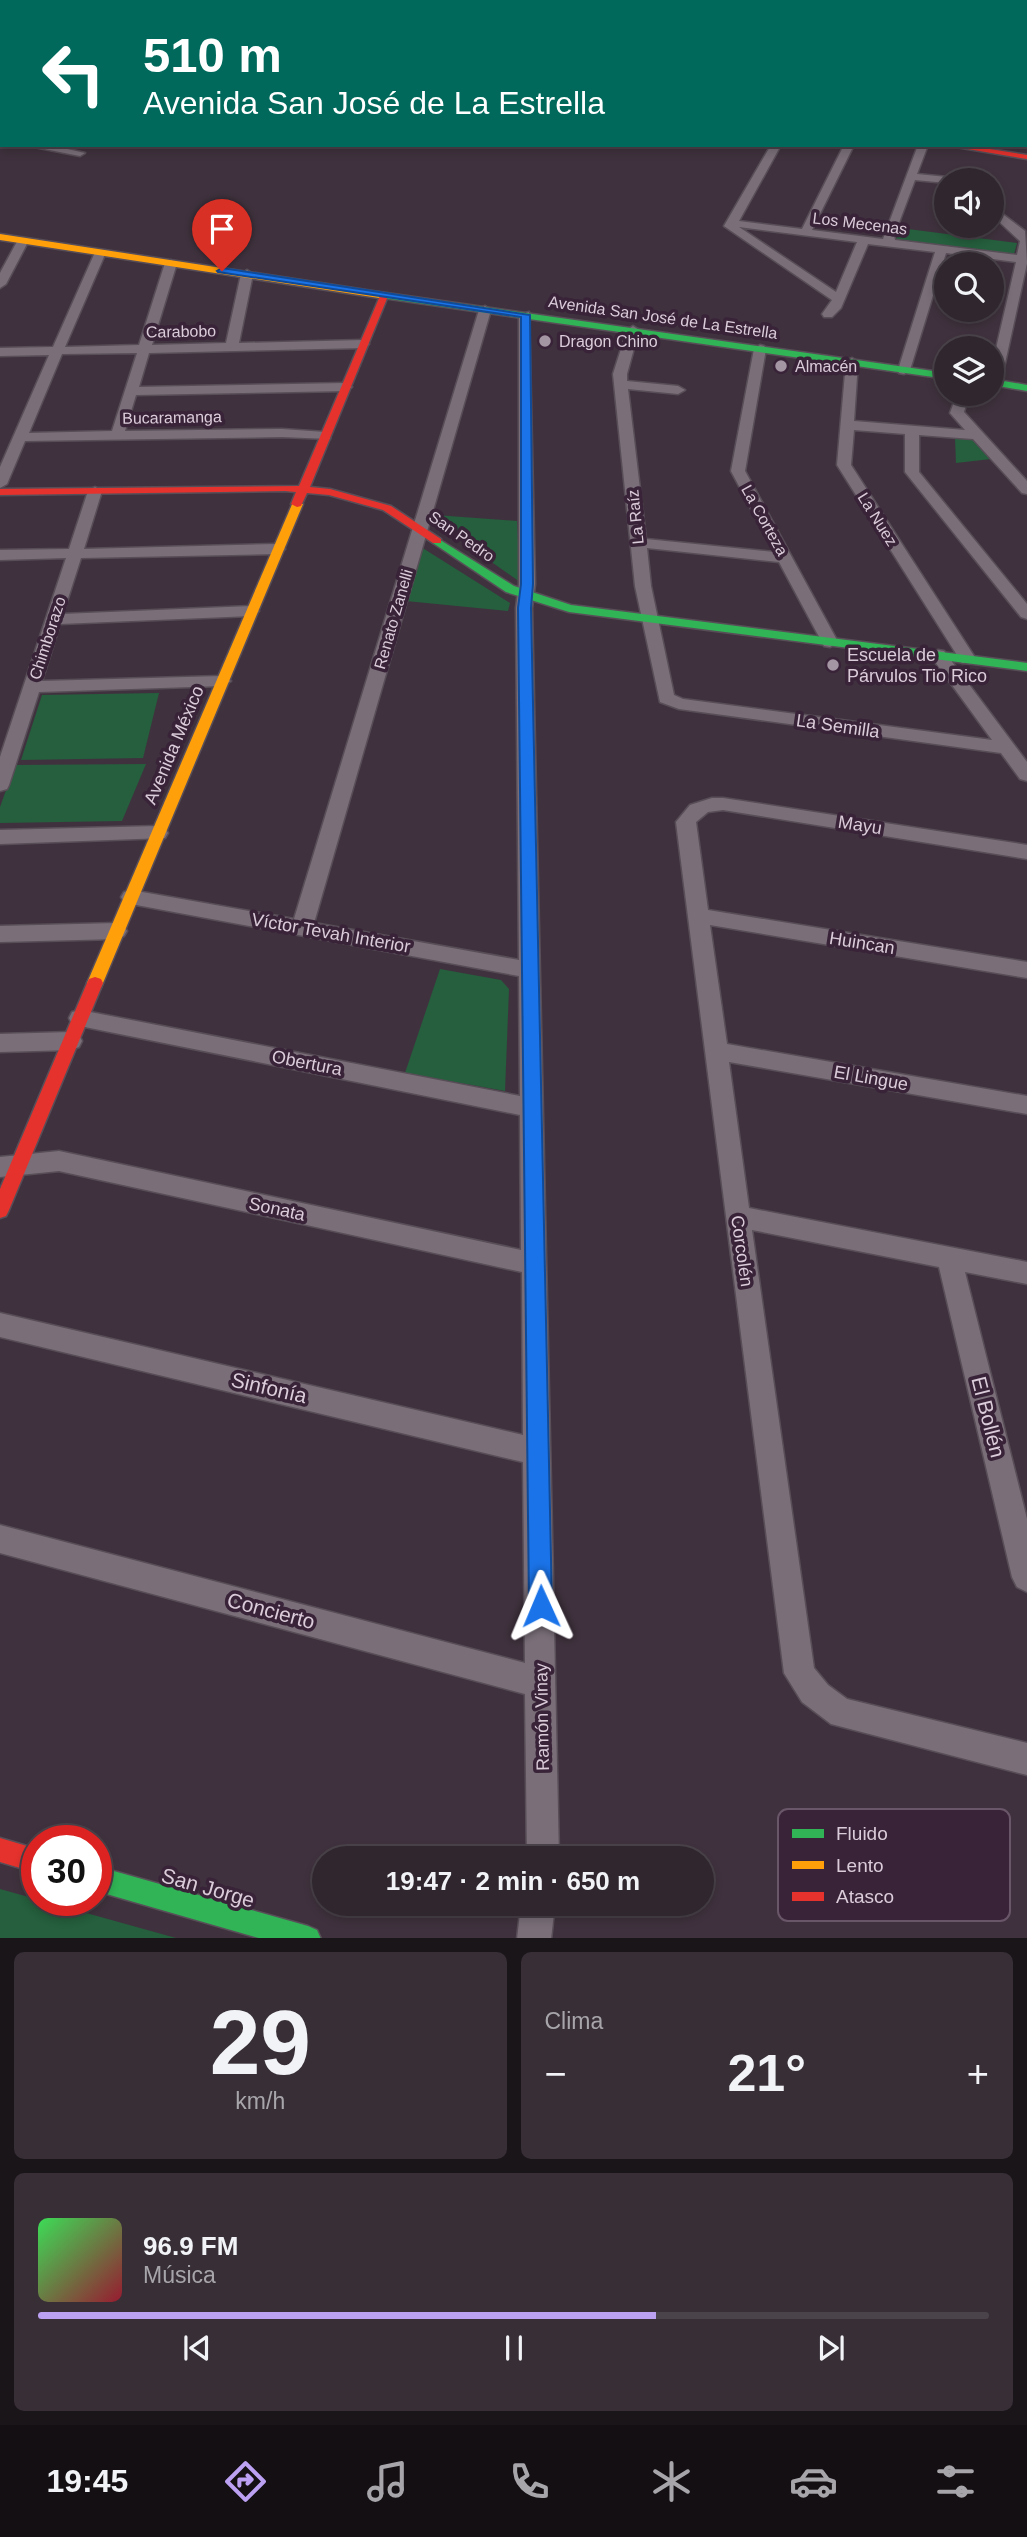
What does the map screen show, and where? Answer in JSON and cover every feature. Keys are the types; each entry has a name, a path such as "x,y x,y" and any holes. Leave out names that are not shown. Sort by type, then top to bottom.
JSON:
{"street":[{"path":"42,147 80,153"},
{"path":"775,147 730,223 731,228 839,299"},
{"path":"805,233 848,147"},
{"path":"890,240 888,236 922,147"},
{"path":"961,147 1027,157"},
{"path":"911,176 934,179"},
{"path":"1004,220 1025,238 1024,259 1004,342"},
{"name":"Los Mecenas","path":"730,223 864,240 890,240 1024,259"},
{"name":"Avenida San José de La Estrella","path":"0,237 384,296 934,374"},
{"path":"0,284 23,240"},
{"path":"828,314 834,310 864,240"},
{"path":"904,370 942,249"},
{"path":"0,484 100,252"},
{"path":"117,436 171,263"},
{"path":"232,347 247,275"},
{"name":"Avenida México","path":"0,1210 9,1167 71,1041 384,296"},
{"name":"Renato Zanelli","path":"302,928 485,310"},
{"name":"Ramón Vinay","path":"526,315 526,596 543,1846"},
{"name":"La Raíz","path":"633,330 620,374 638,544 649,619 663,695 669,701"},
{"name":"Carabobo","path":"0,352 363,344"},
{"name":"La Corteza","path":"760,349 738,471 830,642"},
{"name":"La Nuez","path":"852,362 844,465 968,659"},
{"path":"621,384 678,390"},
{"path":"1004,384 1027,387"},
{"path":"131,391 345,387"},
{"path":"959,406 957,413 1027,490"},
{"path":"846,425 976,435"},
{"path":"912,430 912,472 1027,614"},
{"name":"Bucaramanga","path":"20,437 300,433 325,436"},
{"name":"San Pedro","path":"0,492 303,489 376,504 395,511 497,581 526,596 569,608 1027,667"},
{"name":"Chimborazo","path":"0,785 6,751 31,687 95,491"},
{"path":"638,544 786,558"},
{"path":"0,555 277,549"},
{"path":"54,619 251,611"},
{"path":"938,655 1027,775"},
{"path":"31,687 222,681"},
{"name":"La Semilla","path":"669,701 1007,748"},
{"name":"Mayu","path":"694,811 707,805 723,804 1027,852"},
{"name":"Corcolén","path":"694,811 686,822 686,829 799,1673 810,1691 824,1704 842,1713 1027,1759"},
{"path":"0,837 158,833"},
{"name":"Víctor Tevah Interior","path":"131,897 531,970"},
{"name":"Huincan","path":"698,916 1027,970"},
{"path":"0,934 117,931"},
{"name":"Obertura","path":"80,1018 533,1108"},
{"path":"0,1043 71,1041"},
{"name":"El Lingue","path":"715,1051 1027,1105"},
{"name":"Sonata","path":"9,1167 59,1161 536,1264"},
{"path":"737,1216 1027,1273"},
{"name":"El Bollén","path":"949,1257 1027,1577"},
{"name":"Sinfonía","path":"0,1325 538,1452"},
{"name":"Concierto","path":"0,1539 542,1683"},
{"path":"0,1850 21,1856"},
{"name":"San Jorge","path":"112,1883 308,1938"},
{"path":"534,1938 537,1916"}],"green space":[{"path":"900,228 934,232 934,238 978,238 1017,243 1014,254 896,239"},
{"path":"955,438 976,439 991,459 956,463"},
{"path":"435,515 517,521 520,582 433,521"},
{"path":"421,547 510,603 508,611 406,601"},
{"path":"159,693 143,758 21,760 42,695"},
{"path":"146,764 122,821 0,823 0,807 15,765"},
{"path":"440,969 501,980 509,989 505,1091 405,1073"},
{"path":"0,1889 21,1895 21,1916 97,1916 176,1938 0,1938"}],"traffic: fast":[{"path":"379,295 934,374"},
{"path":"1004,384 1027,388"},
{"path":"437,541 510,589 569,608 1027,667"},
{"path":"112,1883 305,1938"}],"traffic: slow":[{"path":"0,237 379,295"},
{"path":"95,983 297,504"}],"traffic: jam":[{"path":"961,147 1027,157"},
{"path":"297,504 384,296"},
{"path":"0,492 285,488 330,492 387,508 437,541"},
{"path":"0,1210 95,983"},
{"path":"0,1850 21,1856"}],"place":[{"name":"Dragon Chino","path":"545,341"},
{"name":"Almacén","path":"781,366"},
{"name":"Escuela de Párvulos Tio Rico","path":"833,665"}],"route":[{"path":"222,271 526,315 527,584 524,608 541,1606"}]}
